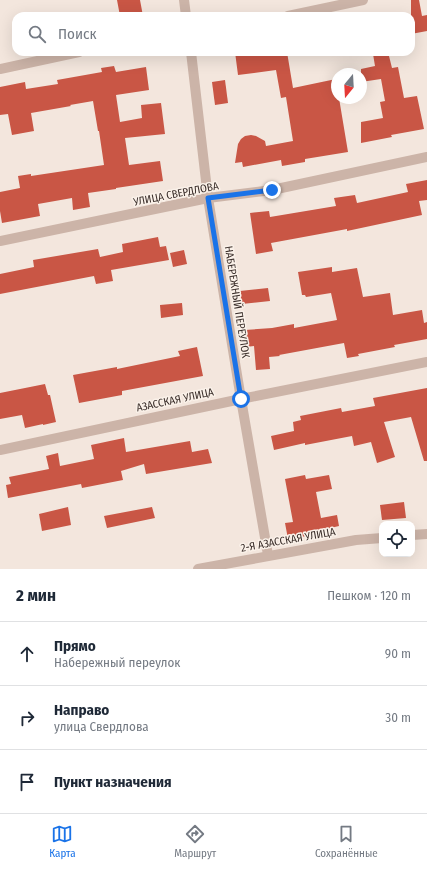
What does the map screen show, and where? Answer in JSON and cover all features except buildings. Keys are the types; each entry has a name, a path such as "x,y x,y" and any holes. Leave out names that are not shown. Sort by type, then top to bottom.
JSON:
{"street":[{"path":"184,0 186,12"},
{"path":"307,12 364,0"},
{"path":"0,68 59,56"},
{"name":"НАБЕРЕЖНЫЙ ПЕРЕУЛОК","path":"191,56 208,198 268,556"},
{"name":"УЛИЦА СВЕРДЛОВА","path":"0,242 208,198 272,190 427,156"},
{"name":"АЗАССКАЯ УЛИЦА","path":"0,450 241,399 427,362"},
{"path":"415,535 427,534"},
{"name":"2-Я АЗАССКАЯ УЛИЦА","path":"198,569 356,540 379,538"}],"route":[{"path":"241,399 208,198 272,190"}]}
